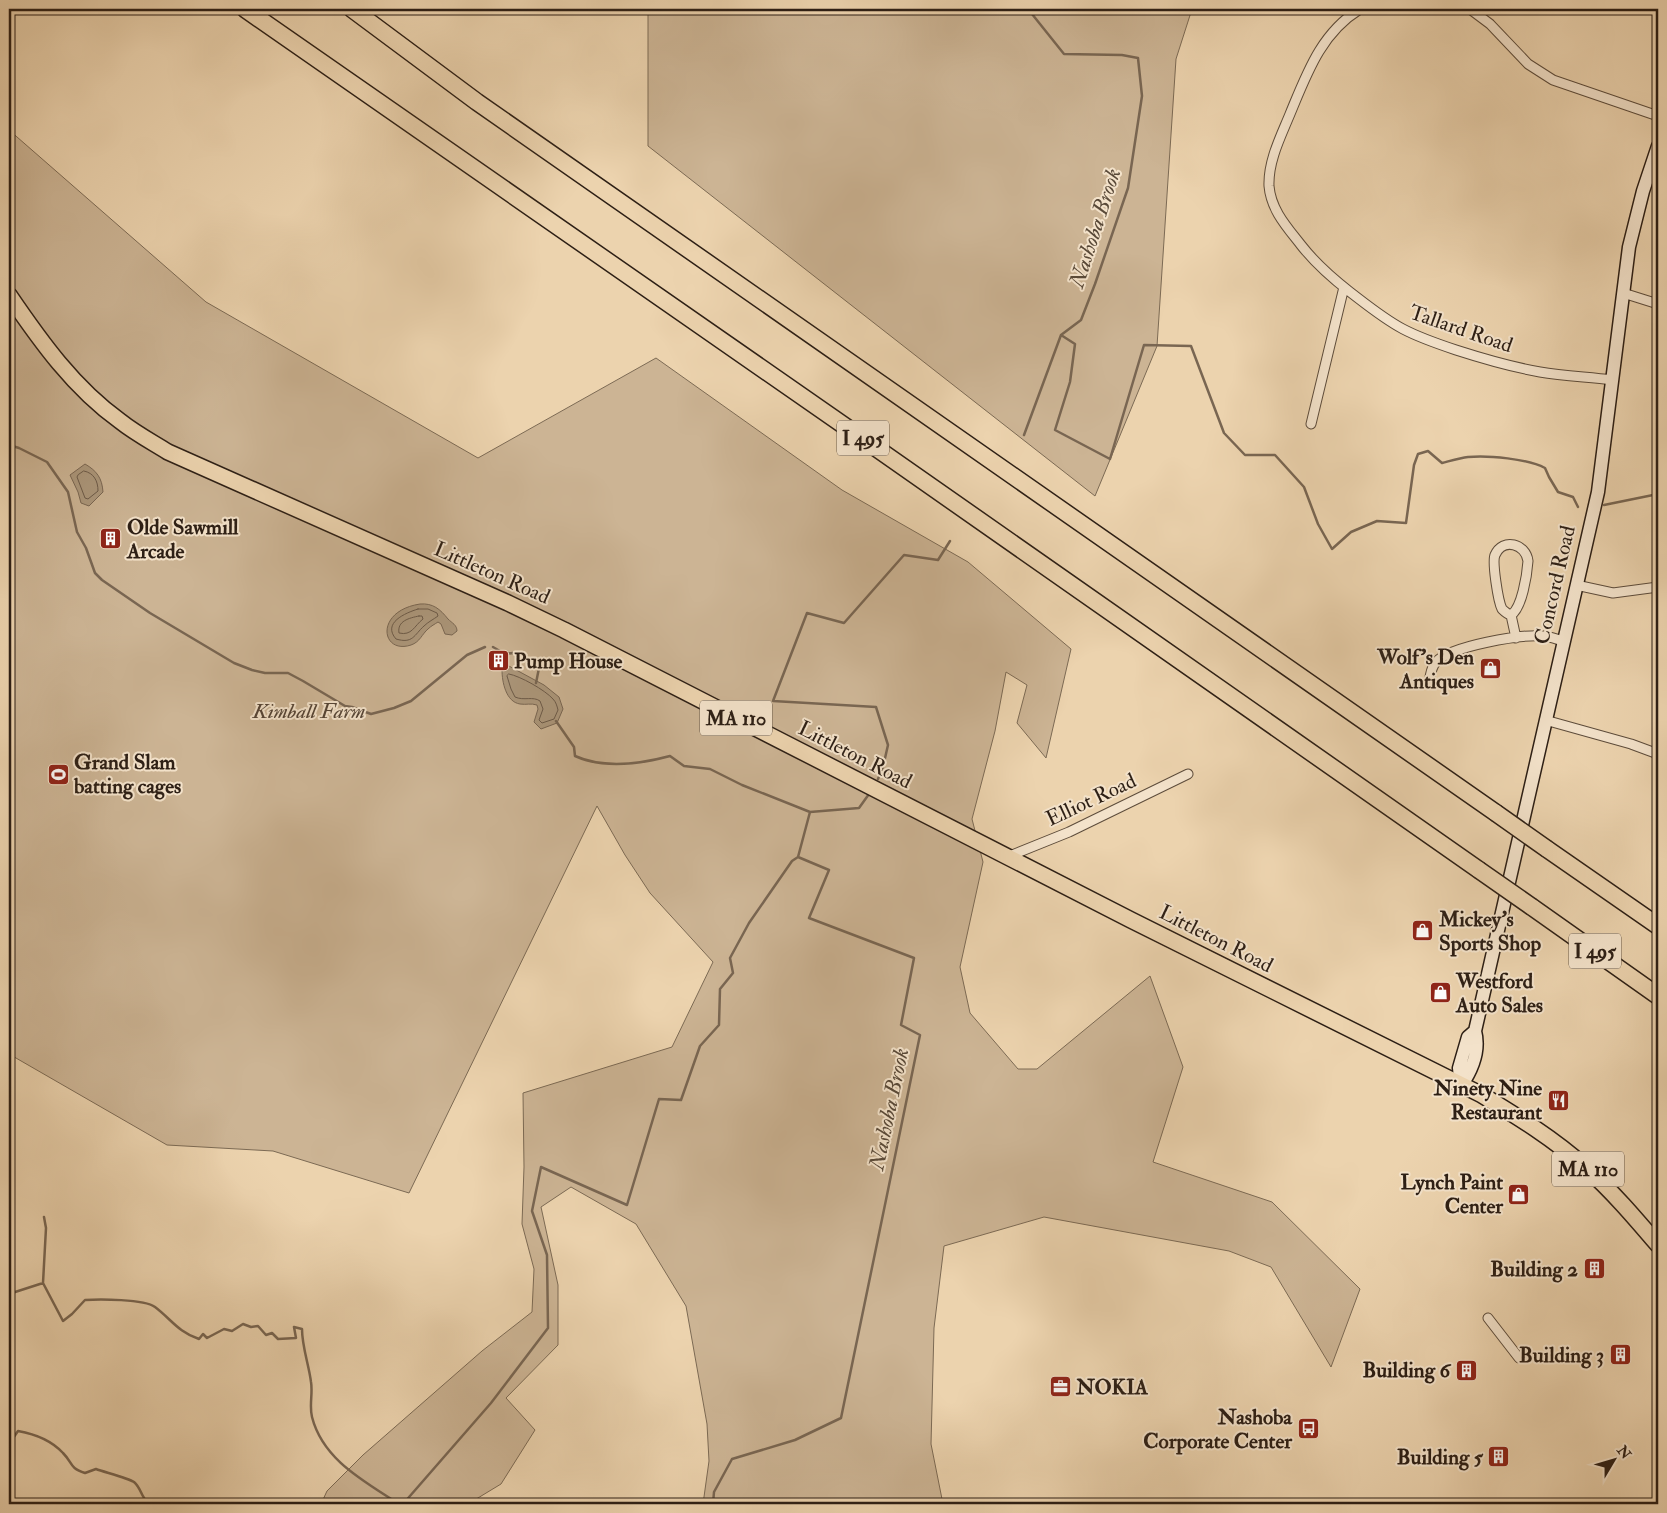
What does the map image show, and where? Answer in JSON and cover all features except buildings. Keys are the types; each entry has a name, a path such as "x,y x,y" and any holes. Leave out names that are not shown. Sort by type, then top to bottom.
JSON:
{"highway":[{"name":"I 495","path":"245,9 875,447 1658,996"},
{"name":"I 495","path":"352,9 485,107 1658,926"}],"main road":[{"name":"Concord Road","path":"1461,1086 1470,1074 1478,1042 1475,1031 1598,492 1623,293 1634,227 1658,146"},
{"name":"Littleton Road","path":"9,296 51,354 80,386 119,421 168,452 538,617 1482,1095 1529,1125 1580,1162 1622,1203 1658,1245"}],"street":[{"name":"Tallard Road","path":"1360,9 1343,21 1326,39 1311,64 1282,133 1273,158 1269,177 1270,195 1283,222 1318,264 1368,306 1404,330 1440,344 1504,364 1533,370 1612,380"},
{"path":"1470,9 1490,24 1528,64 1552,80 1658,116"},
{"path":"1311,424 1344,287"},
{"path":"1623,293 1658,304"},
{"path":"1511,615 1515,613 1519,605 1528,561 1526,552 1523,549 1510,544 1498,550 1494,559 1502,608 1511,615 1516,638"},
{"path":"1576,585 1613,593 1658,587"},
{"path":"1430,676 1436,662 1467,647 1516,638 1544,636 1563,641"},
{"path":"1545,720 1631,744 1658,754"},
{"name":"Elliot Road","path":"1007,856 1069,832 1188,774"},
{"path":"1488,1318 1519,1358"}],"green space":[{"path":"1192,9 1176,59 1157,346 1095,496 648,146 648,10"},
{"name":"Kimball Farm","path":"9,130 206,302 478,458 656,358 842,490 968,562 1071,649 1046,758 1017,723 1027,685 1006,672 995,731 972,819 983,862 960,967 970,1013 1018,1069 1037,1069 1150,976 1183,1067 1153,1162 1272,1202 1360,1289 1331,1367 1271,1267 1229,1251 1044,1217 944,1246 934,1328 931,1444 943,1504 703,1504 709,1461 707,1424 686,1306 636,1224 571,1187 541,1207 558,1285 558,1345 506,1398 535,1430 501,1484 468,1504 321,1504 327,1491 363,1455 482,1351 532,1312 534,1269 522,1224 524,1167 523,1093 672,1047 713,962 650,893 625,855 597,806 409,1193 273,1151 167,1145 9,1054"}],"water":[{"path":"85,464 98,475 103,492 89,506 81,503 70,475"},
{"path":"420,604 429,605 439,610 455,626 457,631 452,635 445,634 441,624 438,622 429,628 414,644 401,646 393,644 387,631 389,623 395,615 405,608"},
{"path":"507,665 544,685 559,697 563,709 557,723 541,729 534,722 538,709 537,705 520,704 511,700 503,680 502,670"}],"waterway":[{"name":"Nashoba Brook","path":"1024,435 1061,335 1081,320 1095,284 1128,188 1142,96 1138,58 1122,55 1064,54 1028,9"},
{"path":"1061,335 1075,344 1070,382 1055,430 1110,459 1144,345 1191,346 1224,433 1245,455 1275,455 1304,487 1318,524 1332,549 1351,532 1377,521 1406,523 1414,465 1418,454 1428,451 1442,463 1468,457 1486,457 1508,458 1538,465 1545,468 1558,492 1573,497 1578,507"},
{"path":"9,445 47,462 68,492 77,532 86,548 95,573 102,580 150,613 234,663 265,673 288,673 345,706 371,714 411,701 467,655 485,647"},
{"path":"1604,505 1658,494"},
{"name":"Nashoba Brook","path":"878,779 888,745 876,707 773,701 807,613 844,623 904,555 938,560 950,541"},
{"path":"493,647 505,654 513,653 529,659 539,668 536,683"},
{"path":"556,721 574,747 575,756 586,760 598,763 622,764 670,756 684,766 710,769 742,785 810,812"},
{"name":"Nashoba Brook","path":"713,1504 714,1492 732,1459 795,1440 841,1418 920,1035 901,1025 914,958 809,918 829,870 798,857 810,812 859,808 869,794"},
{"path":"403,1504 491,1403 548,1328 547,1255 532,1211 541,1167 627,1205 659,1099 681,1100 700,1046 719,1025 720,989 733,973 730,958 749,923 792,861 798,857"},
{"path":"44,1217 46,1228 43,1283 63,1321 85,1300 110,1300 149,1304 180,1329 199,1339 203,1334 207,1338 224,1329 232,1331 243,1324 251,1327 258,1326 266,1335 272,1333 278,1339 296,1338 294,1327 302,1329 310,1376 311,1413 317,1432 325,1445 346,1468 399,1504"},
{"path":"9,1292 12,1293 43,1283"},
{"path":"9,1444 18,1431 42,1438 58,1448 74,1467 80,1471 85,1473 96,1469 134,1482 149,1504"}],"place":[{"name":"Olde Sawmill Arcade","path":"111,539"},
{"name":"Pump House","path":"498,661"},
{"name":"Wolf's Den Antiques","path":"1490,669"},
{"name":"Grand Slam batting cages","path":"58,774"},
{"name":"Mickey's Sports Shop","path":"1423,931"},
{"name":"Westford Auto Sales","path":"1440,993"},
{"name":"Ninety Nine Restaurant","path":"1558,1100"},
{"name":"Lynch Paint Center","path":"1519,1194"},
{"name":"Building 2","path":"1594,1269"},
{"name":"Building 3","path":"1620,1355"},
{"name":"Building 6","path":"1466,1370"},
{"name":"NOKIA","path":"1060,1387"},
{"name":"Nashoba Corporate Center","path":"1308,1429"},
{"name":"Building 5","path":"1499,1457"}]}
